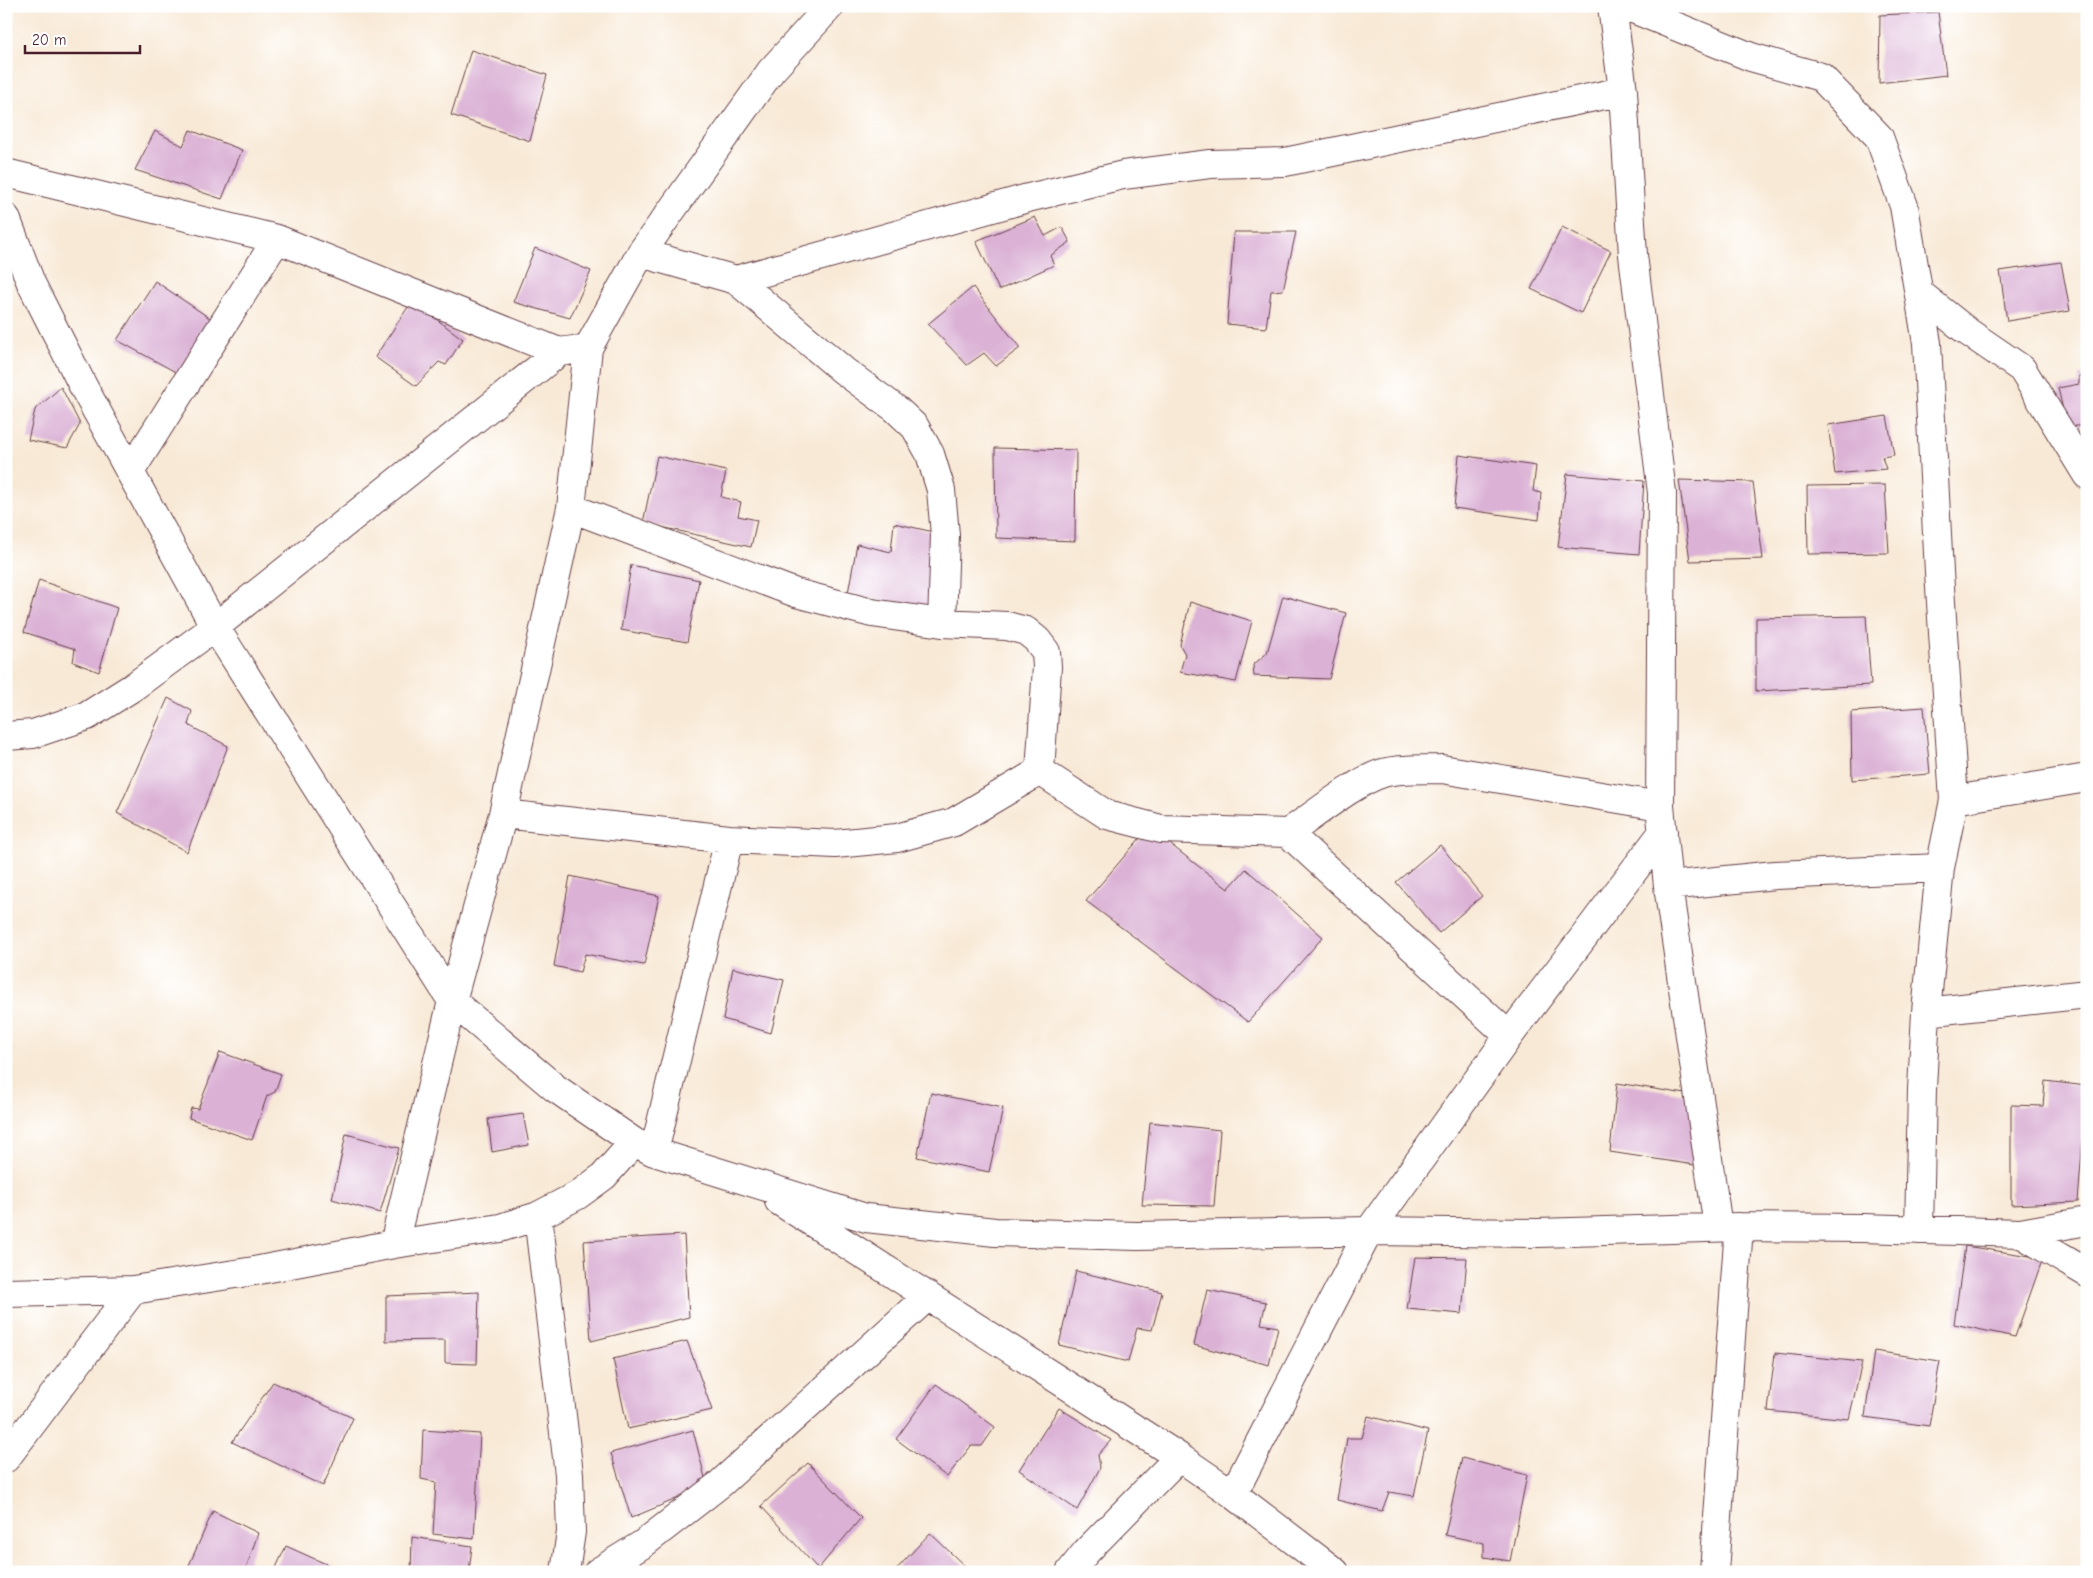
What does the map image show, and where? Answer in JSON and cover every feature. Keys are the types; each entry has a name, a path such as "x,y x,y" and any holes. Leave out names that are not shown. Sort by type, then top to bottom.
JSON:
{"street":[{"path":"394,1244 452,1001 503,814 571,508 588,348 641,253 771,71 830,6"},
{"path":"1612,6 1622,91 1633,255 1662,493 1662,819 1668,886 1729,1227 1714,1572"},
{"path":"1626,6 1751,57 1821,77 1879,137 1904,206 1927,343 1954,800 1940,868 1926,1012 1922,1089 1919,1230"},
{"path":"736,280 1028,198 1123,175 1210,164 1286,162 1622,91"},
{"path":"6,174 277,239 559,352 588,348"},
{"path":"6,218 31,283 84,388 215,627 452,1001 555,1088 644,1147 752,1184 866,1218 995,1232 1137,1236 1369,1230 1538,1233 1729,1227 1862,1228 2020,1233 2087,1222"},
{"path":"130,472 277,239"},
{"path":"641,253 736,280 844,371 896,409 915,427 930,454 941,490 945,535 942,623"},
{"path":"1919,293 1968,332 2022,369 2087,474"},
{"path":"6,736 33,734 87,716 133,687 215,627 559,352"},
{"path":"571,508 796,593 872,613 942,623 1006,626 1026,631 1037,640 1046,652 1047,667 1040,771"},
{"path":"1040,771 1107,815 1160,829 1288,833 1358,785 1383,774 1411,770 1442,770 1662,819"},
{"path":"503,814 729,839 835,844 897,838 954,822 1040,771"},
{"path":"1954,800 2087,778"},
{"path":"1233,1494 1369,1230 1662,819"},
{"path":"1288,833 1509,1036"},
{"path":"6,1292 133,1290 254,1271 394,1244 500,1228 538,1216 578,1195 644,1147 729,839"},
{"path":"1668,886 1775,875 1940,868"},
{"path":"1926,1012 2087,994"},
{"path":"752,1184 1179,1457 1233,1494 1334,1572"},
{"path":"538,1216 569,1474 570,1532 565,1572"},
{"path":"2020,1233 2087,1273"},
{"path":"6,1458 133,1290"},
{"path":"598,1572 642,1544 720,1484 928,1296"},
{"path":"1070,1572 1086,1552 1179,1457"}],"building":[{"path":"1938,12 1946,75 1879,83 1880,15"},
{"path":"471,50 547,75 530,141 451,115"},
{"path":"190,130 242,150 222,199 135,170 155,131 183,146"},
{"path":"1035,217 1045,236 1062,227 1070,242 1050,256 1054,265 999,290 976,241"},
{"path":"1562,227 1611,251 1581,313 1531,289"},
{"path":"1234,232 1296,232 1283,290 1271,291 1266,328 1227,324"},
{"path":"535,248 591,271 570,318 513,302"},
{"path":"2061,262 2070,311 2007,321 2000,271"},
{"path":"155,281 214,321 181,375 117,340"},
{"path":"973,287 1020,348 996,366 984,353 967,365 928,324"},
{"path":"412,301 463,339 446,365 439,362 416,386 375,357"},
{"path":"2087,374 2087,425 2067,427 2058,388 2079,384 2079,376"},
{"path":"61,387 80,424 67,448 28,440 35,410"},
{"path":"1887,416 1894,455 1882,457 1886,469 1835,474 1828,425"},
{"path":"995,448 1076,450 1075,541 996,538"},
{"path":"1459,455 1536,466 1533,491 1541,493 1539,520 1454,508"},
{"path":"657,456 726,471 721,497 741,502 738,516 757,520 751,547 643,523"},
{"path":"1567,474 1644,481 1639,554 1558,547"},
{"path":"1679,480 1753,482 1763,559 1690,561"},
{"path":"1885,485 1889,553 1808,554 1807,486"},
{"path":"894,523 938,533 932,612 848,593 857,544 891,552"},
{"path":"631,565 699,580 687,642 621,630"},
{"path":"39,580 117,608 99,672 73,662 75,649 24,632"},
{"path":"1283,596 1346,613 1329,679 1254,676 1253,665 1267,653"},
{"path":"1190,602 1252,621 1236,682 1180,672 1185,654 1180,645"},
{"path":"1866,616 1871,685 1756,691 1756,618"},
{"path":"168,698 192,711 188,725 228,746 187,852 117,813"},
{"path":"1924,707 1930,774 1852,780 1851,712"},
{"path":"1147,830 1157,834 1228,889 1246,869 1323,937 1248,1022 1086,901"},
{"path":"1440,845 1482,896 1439,933 1396,882"},
{"path":"570,876 659,896 644,965 585,954 580,972 554,966"},
{"path":"733,968 784,980 771,1033 723,1019"},
{"path":"220,1052 281,1074 275,1092 267,1096 252,1140 189,1118 191,1108 198,1109"},
{"path":"2045,1081 2087,1086 2078,1202 2011,1205 2011,1105 2043,1106"},
{"path":"1617,1083 1692,1095 1701,1166 1610,1152"},
{"path":"931,1093 1003,1108 989,1172 917,1157"},
{"path":"523,1114 529,1145 492,1152 488,1119"},
{"path":"1150,1122 1220,1130 1214,1206 1142,1205"},
{"path":"346,1134 399,1148 380,1213 332,1199"},
{"path":"684,1235 689,1317 591,1341 584,1241"},
{"path":"1965,1246 2043,1258 2015,1337 1954,1324"},
{"path":"1415,1257 1467,1258 1462,1314 1407,1309"},
{"path":"1076,1271 1162,1292 1152,1330 1137,1328 1128,1362 1059,1345"},
{"path":"1207,1290 1266,1302 1261,1324 1278,1327 1269,1365 1194,1345"},
{"path":"479,1292 477,1364 445,1363 445,1340 386,1341 386,1296"},
{"path":"687,1341 712,1410 628,1429 613,1359"},
{"path":"1874,1351 1940,1361 1929,1426 1865,1417"},
{"path":"1775,1353 1862,1362 1849,1419 1768,1411"},
{"path":"273,1382 353,1418 323,1486 232,1442"},
{"path":"936,1384 995,1427 982,1446 971,1446 947,1477 896,1439"},
{"path":"1059,1408 1111,1440 1098,1455 1100,1468 1077,1510 1019,1470"},
{"path":"1368,1416 1428,1431 1414,1496 1389,1492 1382,1511 1337,1500 1347,1438 1362,1438"},
{"path":"423,1430 480,1434 474,1539 433,1534 436,1482 421,1479"},
{"path":"693,1430 707,1486 631,1518 611,1453"},
{"path":"1462,1458 1527,1475 1510,1561 1484,1557 1484,1543 1445,1535"},
{"path":"808,1463 861,1518 818,1569 761,1506"},
{"path":"213,1511 258,1533 245,1572 186,1572"},
{"path":"930,1533 971,1572 894,1572"},
{"path":"412,1537 472,1546 469,1572 411,1572"},
{"path":"286,1546 335,1568 333,1572 274,1572"}]}
